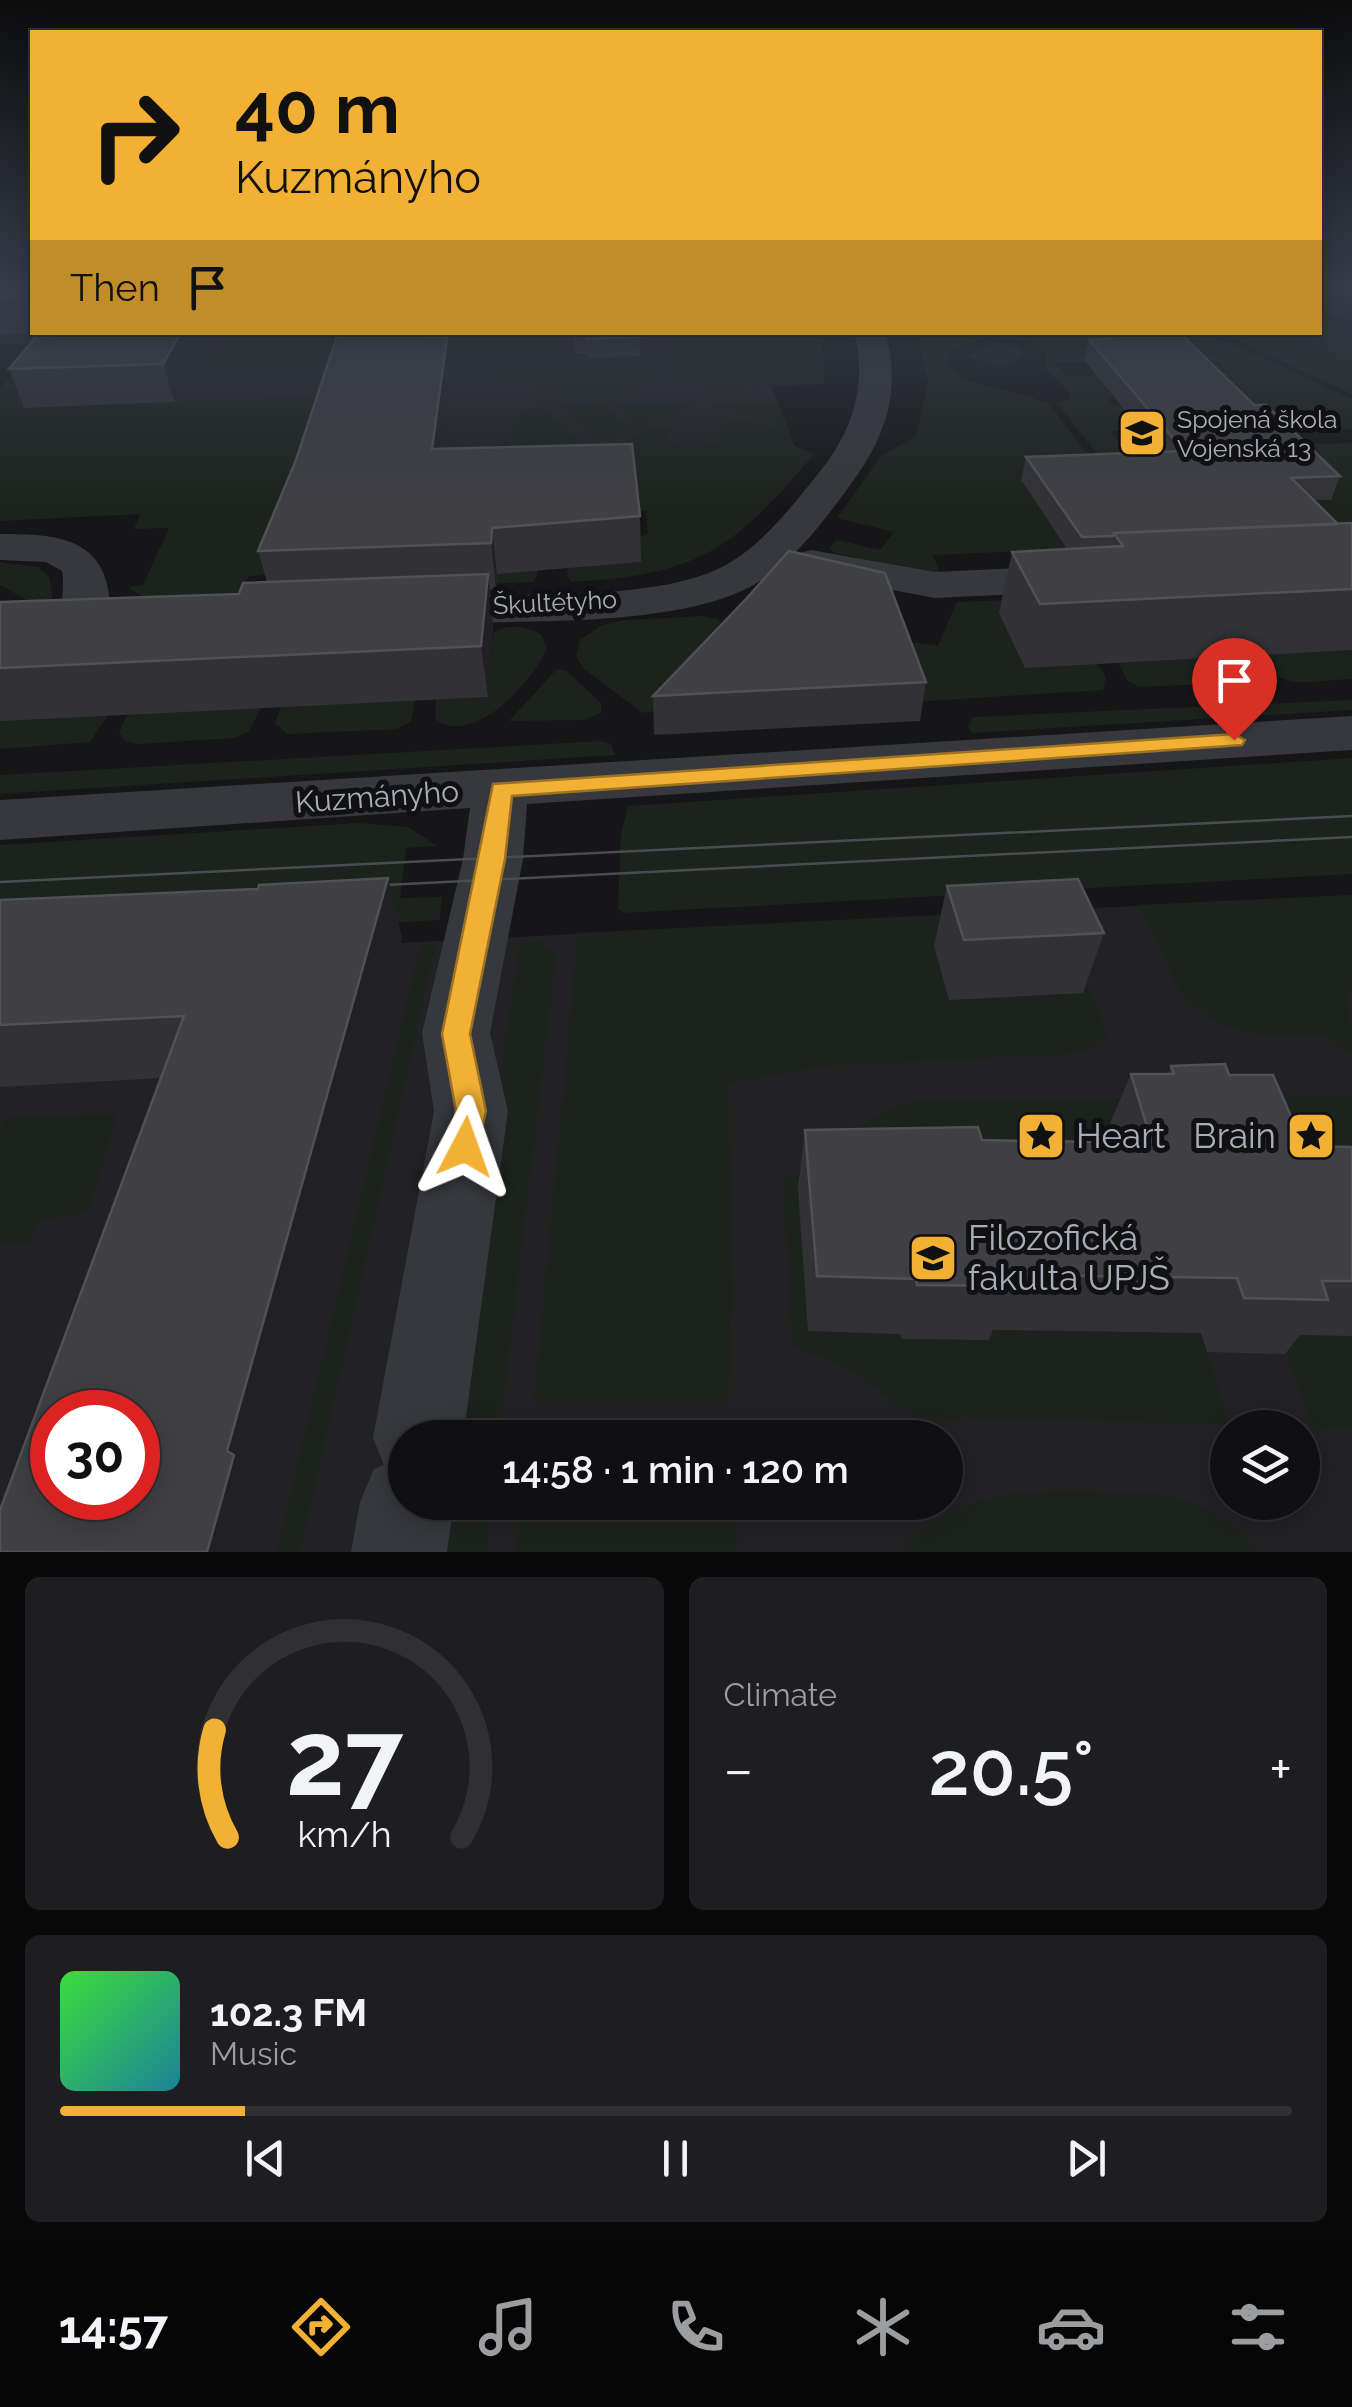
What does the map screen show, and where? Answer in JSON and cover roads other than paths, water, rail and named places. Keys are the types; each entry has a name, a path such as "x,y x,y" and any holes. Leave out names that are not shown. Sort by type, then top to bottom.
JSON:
{"street":[{"name":"Škultétyho","path":"379,610 681,594 722,584 763,558 847,464 865,430 878,381 874,361"},
{"path":"0,547 40,550 76,560 84,571 88,614 123,620 181,618"},
{"path":"763,558 935,585 1120,576"},
{"name":"Kuzmányho","path":"0,820 1352,733"},
{"path":"421,1420 471,1111 456,1034 493,859 501,789"},
{"path":"400,1552 405,1520"}],"tram line":[{"path":"0,882 1352,816"},
{"path":"365,886 1352,837"}],"place":[{"name":"Spojená škola Vojenská 13","path":"1142,433"},
{"name":"Heart","path":"1041,1136"},
{"name":"Brain","path":"1311,1136"},
{"name":"Filozofická fakulta UPJŠ","path":"933,1258"}]}
